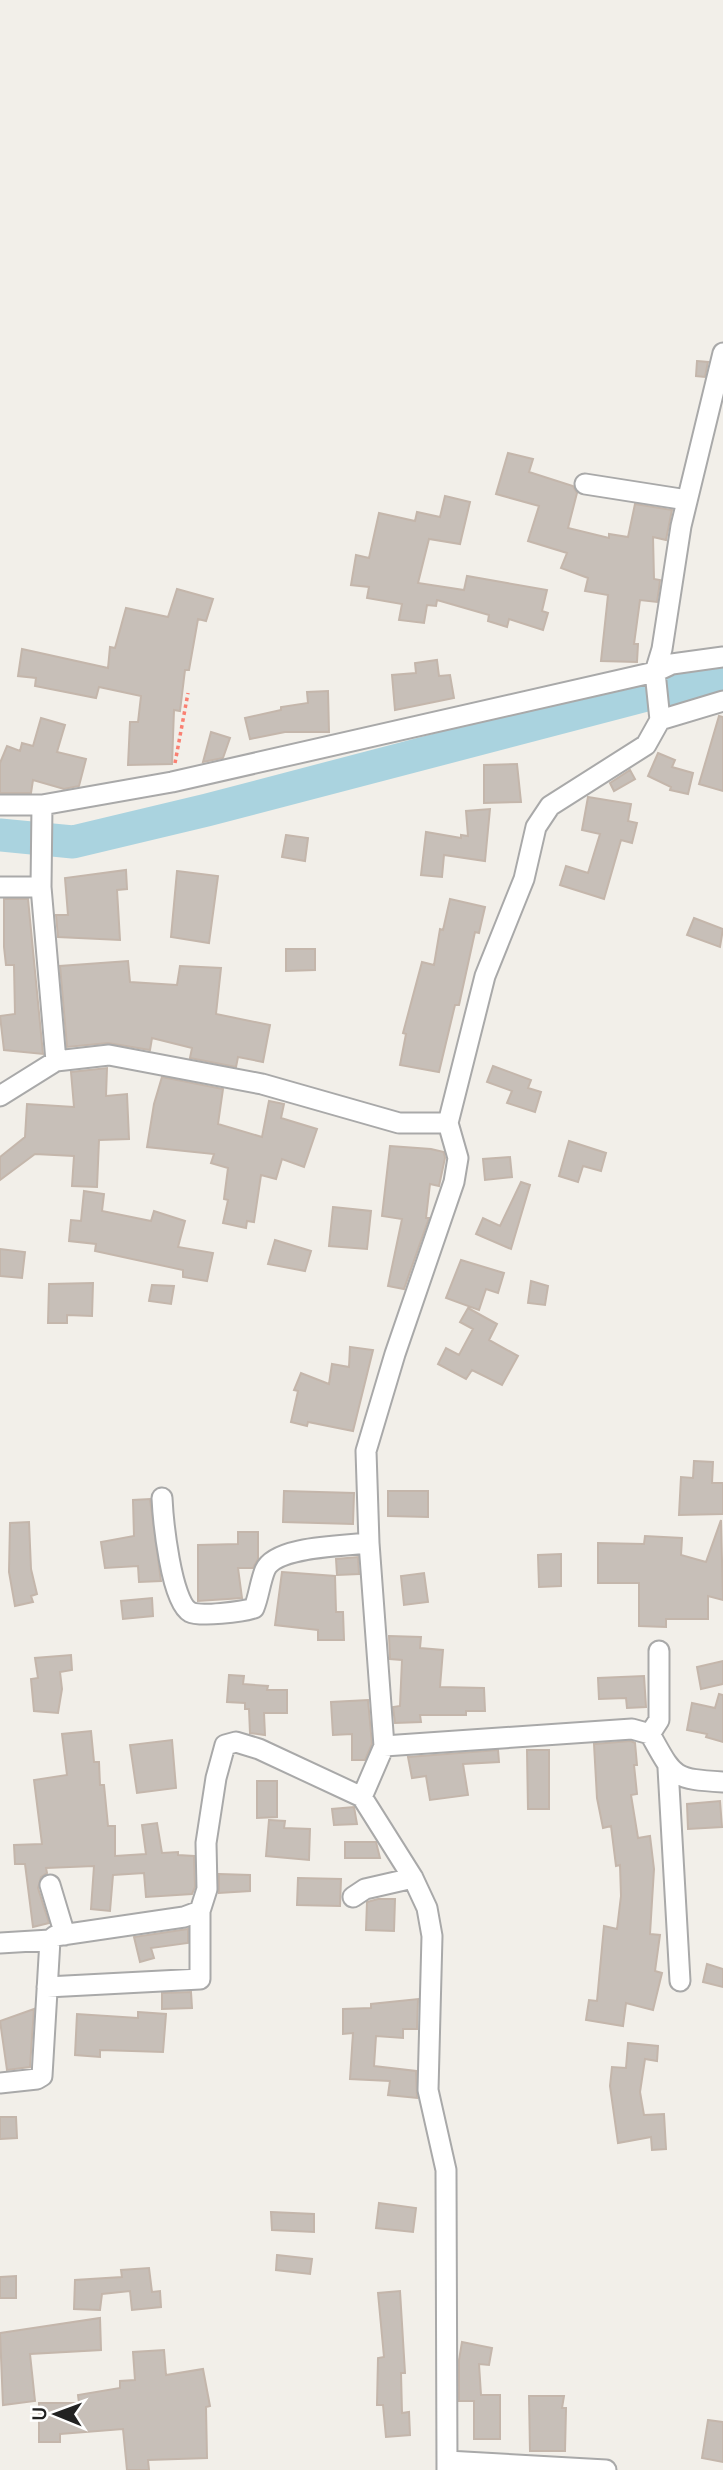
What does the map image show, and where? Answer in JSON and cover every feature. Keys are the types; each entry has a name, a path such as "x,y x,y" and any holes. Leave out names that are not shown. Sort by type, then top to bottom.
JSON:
{"street":[{"path":"362,1797 384,1746 369,1543 366,1451 395,1354 454,1182 458,1158 448,1123 485,976 524,879 536,827 550,806 646,746 659,717 656,678 687,500 723,353"},
{"path":"585,484 687,500"},
{"path":"0,805 42,810 656,678 672,664 723,657"},
{"path":"659,717 723,701"},
{"path":"42,810 41,887 55,1061"},
{"path":"0,887 41,887"},
{"path":"0,1096 55,1061 81,1056 135,1058 262,1084 389,1121 448,1123"},
{"path":"162,1498 165,1542 178,1592 184,1606 193,1613 254,1608 265,1569 273,1559 286,1553 369,1543"},
{"path":"650,1734 659,1720 659,1651"},
{"path":"384,1746 632,1728 650,1734 668,1769 680,1981"},
{"path":"47,1987 200,1979 201,1911 207,1889 206,1843 216,1778 225,1745 236,1742 259,1749 362,1797 413,1878 427,1908 432,1936 434,1965 430,1997 428,2091 446,2170 447,2466 606,2470"},
{"path":"668,1769 693,1780 723,1782"},
{"path":"353,1897 365,1889 413,1878"},
{"path":"0,2083 42,2076 47,1987 57,1937 50,1885"},
{"path":"0,1943 184,1917 201,1911"}],"path":[{"path":"172,782 188,693"}],"building":[{"path":"697,361 708,362 705,377 696,376"},
{"path":"508,453 533,459 529,472 573,486 577,493 568,528 609,538 609,534 628,537 635,504 672,510 666,540 653,537 654,579 660,580 659,589 657,602 640,600 634,644 638,644 637,662 601,661 608,595 585,591 588,578 561,568 567,553 528,541 539,506 496,494"},
{"path":"445,496 470,502 460,544 429,539 418,583 464,590 467,576 547,590 542,611 548,613 543,630 509,619 507,627 488,621 489,615 437,600 436,606 427,605 424,623 399,620 402,604 367,598 369,587 351,585 356,555 369,558 379,513 415,521 417,512 440,517"},
{"path":"177,589 213,599 206,621 198,619 189,670 185,670 180,711 174,710 172,764 128,765 130,722 138,722 141,696 99,687 96,698 35,686 36,678 18,676 22,649 108,668 110,647 115,648 126,608 168,617"},
{"path":"437,660 439,676 450,675 454,698 395,710 392,675 416,673 415,663"},
{"path":"328,691 329,732 285,732 250,739 245,718 281,710 281,707 308,703 307,692"},
{"path":"719,716 723,717 723,791 699,784"},
{"path":"41,718 65,725 57,752 86,759 79,786 64,789 33,780 31,793 0,793 0,763 7,746 20,751 22,743 33,746"},
{"path":"211,732 230,738 223,758 203,762"},
{"path":"658,753 675,760 672,767 693,773 688,794 670,790 671,787 648,776"},
{"path":"517,764 521,802 484,803 484,765"},
{"path":"630,770 635,779 614,791 610,783"},
{"path":"588,797 631,804 628,821 637,823 632,843 621,840 604,899 560,885 566,866 588,873 600,834 582,830"},
{"path":"490,809 485,861 444,855 442,877 421,875 426,832 461,838 461,835 468,836 466,811"},
{"path":"286,835 308,838 305,861 282,857"},
{"path":"126,870 127,889 117,890 120,940 58,937 56,915 68,915 65,878"},
{"path":"177,871 218,876 209,943 171,937"},
{"path":"4,899 28,899 43,1054 4,1050 0,1016 15,1014 14,965 6,965 4,947"},
{"path":"450,899 485,907 479,933 475,932 459,1005 455,1005 439,1072 400,1065 406,1034 403,1033 422,962 434,965 440,929 443,930"},
{"path":"694,918 723,929 720,947 687,935"},
{"path":"286,949 315,949 315,970 286,971"},
{"path":"128,961 130,982 177,985 180,966 221,968 216,1014 270,1025 263,1062 238,1057 236,1067 190,1058 192,1048 152,1038 150,1050 108,1043 67,1047 60,966"},
{"path":"493,1066 531,1080 528,1088 541,1092 535,1112 507,1103 512,1091 487,1082"},
{"path":"107,1068 106,1096 127,1094 129,1139 99,1140 97,1187 72,1186 74,1156 35,1154 0,1180 0,1157 25,1137 27,1104 74,1107 71,1072"},
{"path":"162,1077 223,1089 218,1124 262,1137 269,1101 284,1104 281,1118 317,1129 304,1167 282,1159 276,1179 261,1175 254,1222 247,1221 246,1228 223,1223 228,1200 224,1199 228,1168 211,1163 214,1154 147,1147 154,1104"},
{"path":"569,1141 606,1153 601,1171 583,1166 578,1182 559,1176"},
{"path":"390,1146 431,1149 444,1152 445,1158 439,1186 430,1184 426,1218 429,1218 404,1289 388,1286 402,1219 382,1216"},
{"path":"510,1157 512,1177 485,1180 483,1159"},
{"path":"521,1182 530,1185 511,1249 476,1234 483,1218 500,1226"},
{"path":"84,1191 104,1194 102,1211 151,1221 154,1211 185,1221 178,1247 213,1253 207,1281 183,1277 183,1270 95,1251 96,1244 69,1241 71,1220 81,1221"},
{"path":"333,1207 371,1211 367,1249 329,1246"},
{"path":"275,1240 311,1251 305,1271 268,1264"},
{"path":"0,1249 25,1252 22,1278 0,1276"},
{"path":"461,1260 504,1273 498,1293 486,1289 479,1310 446,1298"},
{"path":"531,1281 548,1286 545,1305 528,1303"},
{"path":"93,1283 92,1316 67,1315 67,1323 48,1323 49,1284"},
{"path":"152,1285 174,1286 171,1304 149,1301"},
{"path":"468,1308 497,1324 489,1340 518,1356 502,1385 472,1370 466,1379 438,1364 446,1348 459,1355 473,1329 460,1322"},
{"path":"350,1347 373,1350 353,1431 308,1422 307,1426 291,1422 298,1391 294,1390 301,1373 329,1384 332,1364 349,1367"},
{"path":"694,1461 713,1462 712,1483 723,1483 723,1514 679,1515 681,1477 693,1478"},
{"path":"284,1491 354,1493 353,1524 283,1522"},
{"path":"388,1491 428,1491 428,1517 388,1516"},
{"path":"150,1499 161,1581 139,1582 138,1566 105,1568 101,1542 134,1536 133,1500"},
{"path":"721,1520 723,1600 708,1596 708,1619 666,1619 666,1627 639,1626 639,1583 598,1583 598,1543 644,1544 645,1536 682,1538 681,1555 706,1562"},
{"path":"29,1522 31,1569 37,1594 31,1596 33,1602 15,1606 9,1572 10,1523"},
{"path":"238,1532 258,1532 258,1559 253,1568 238,1568 242,1598 198,1601 198,1545 238,1544"},
{"path":"561,1554 561,1586 539,1587 538,1555"},
{"path":"358,1557 359,1574 337,1575 336,1559"},
{"path":"282,1572 335,1576 336,1612 343,1612 344,1640 318,1640 318,1630 275,1625"},
{"path":"424,1573 428,1602 404,1605 401,1576"},
{"path":"152,1598 153,1616 123,1619 121,1601"},
{"path":"389,1636 421,1637 420,1648 443,1650 440,1687 484,1688 485,1711 466,1711 466,1715 420,1715 421,1722 395,1723 393,1707 400,1706 402,1660 390,1659"},
{"path":"71,1655 72,1670 60,1672 62,1689 58,1713 34,1711 31,1679 38,1678 35,1658"},
{"path":"723,1661 723,1684 701,1689 697,1667"},
{"path":"229,1675 244,1676 243,1684 268,1686 267,1690 287,1690 287,1713 264,1713 265,1735 250,1733 249,1709 245,1709 245,1703 227,1702"},
{"path":"644,1676 646,1707 627,1708 626,1698 599,1699 598,1678"},
{"path":"719,1694 723,1695 723,1742 706,1737 707,1734 687,1730 692,1703 715,1708"},
{"path":"368,1700 372,1744 365,1760 352,1760 352,1734 333,1735 331,1702"},
{"path":"91,1731 94,1762 99,1762 100,1785 104,1785 108,1826 115,1826 115,1856 146,1854 142,1825 157,1823 162,1853 178,1852 178,1855 194,1856 195,1887 192,1894 146,1897 144,1873 113,1875 110,1911 91,1909 94,1866 46,1868 47,1873 41,1877 38,1888 49,1923 33,1927 25,1864 15,1864 14,1845 42,1844 34,1780 67,1775 62,1734"},
{"path":"172,1740 176,1788 137,1793 130,1745"},
{"path":"635,1743 637,1794 631,1795 638,1838 650,1836 654,1869 650,1934 660,1935 655,1971 662,1973 653,2010 626,2003 623,2026 586,2020 589,2000 597,2001 604,1926 617,1929 621,1896 620,1865 616,1866 611,1826 603,1828 597,1798 594,1744"},
{"path":"498,1750 499,1762 463,1764 468,1795 430,1800 426,1776 412,1778 408,1757"},
{"path":"527,1750 549,1750 549,1809 528,1809"},
{"path":"257,1781 277,1781 277,1817 257,1818"},
{"path":"720,1801 722,1827 688,1829 687,1804"},
{"path":"354,1807 357,1824 334,1825 332,1809"},
{"path":"269,1820 285,1821 284,1828 310,1829 309,1860 266,1856"},
{"path":"345,1842 376,1842 380,1858 345,1858"},
{"path":"219,1874 250,1875 250,1891 219,1893"},
{"path":"298,1878 341,1879 340,1906 297,1905"},
{"path":"395,1899 394,1931 366,1930 367,1902"},
{"path":"188,1929 188,1943 151,1948 154,1958 140,1962 134,1937"},
{"path":"707,1964 723,1969 723,1987 703,1982"},
{"path":"191,1992 192,2008 162,2009 162,1993"},
{"path":"418,1999 417,2029 403,2029 403,2038 376,2036 374,2066 416,2071 417,2098 388,2095 390,2081 350,2079 353,2033 343,2034 343,2009 371,2008 371,2004"},
{"path":"34,2009 30,2067 7,2070 0,2021"},
{"path":"138,2012 166,2014 163,2052 100,2050 100,2057 75,2055 77,2014 138,2018"},
{"path":"628,2043 658,2046 657,2061 645,2059 640,2092 644,2115 664,2114 666,2149 652,2150 651,2137 618,2143 610,2086 612,2067 626,2068"},
{"path":"0,2117 16,2117 17,2138 0,2139"},
{"path":"379,2203 416,2208 413,2232 376,2228"},
{"path":"271,2212 314,2214 314,2232 272,2230"},
{"path":"277,2255 312,2259 310,2274 276,2270"},
{"path":"149,2268 152,2292 160,2291 161,2307 132,2310 130,2291 102,2294 100,2310 74,2309 75,2280 122,2277 121,2270"},
{"path":"16,2276 16,2298 0,2298 0,2277"},
{"path":"400,2291 405,2373 401,2373 402,2413 409,2412 410,2435 386,2437 383,2405 377,2405 378,2358 384,2357 378,2293"},
{"path":"100,2318 101,2350 30,2354 35,2401 3,2405 0,2333"},
{"path":"462,2342 492,2348 489,2365 479,2364 481,2395 500,2395 500,2439 474,2439 474,2401 459,2401"},
{"path":"164,2350 166,2375 203,2369 210,2406 206,2407 207,2458 148,2460 149,2470 127,2470 123,2429 60,2434 60,2442 39,2442 39,2403 79,2403 78,2395 120,2388 120,2381 135,2380 133,2352"},
{"path":"529,2396 564,2396 562,2408 566,2408 565,2451 530,2451"},
{"path":"708,2420 723,2422 723,2462 702,2458"}],"waterway":[{"path":"0,835 73,842 207,810 723,675"}]}
